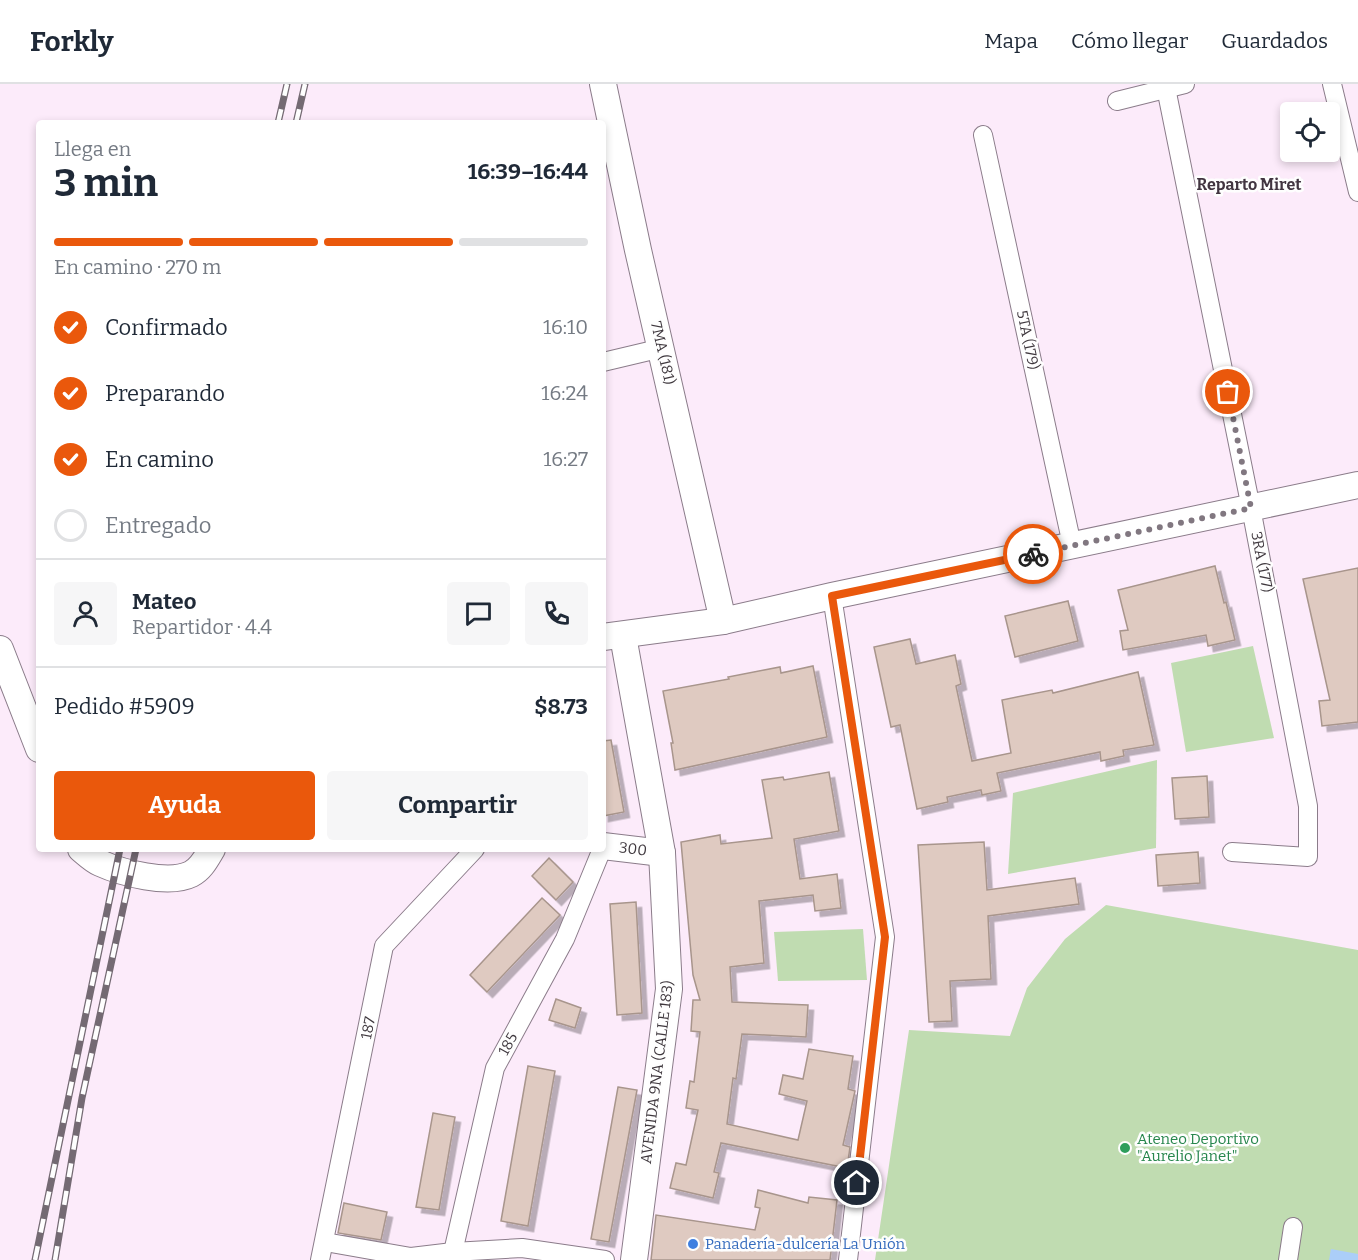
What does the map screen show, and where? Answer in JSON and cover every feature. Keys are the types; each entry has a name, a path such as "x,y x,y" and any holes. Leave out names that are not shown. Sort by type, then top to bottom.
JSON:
{"street":[{"name":"7MA (181)","path":"603,84 638,250 723,621"},
{"path":"1117,101 1185,84"},
{"path":"1332,84 1358,192"},
{"name":"3RA (177)","path":"1166,88 1251,508 1308,806 1310,834 1308,857 1232,852"},
{"name":"5TA (179)","path":"983,135 1072,545"},
{"path":"606,361 662,348"},
{"path":"613,636 723,621 1358,485"},
{"path":"832,596 885,937 848,1260"},
{"name":"AVENIDA 9NA (CALLE 183)","path":"613,636 662,853 669,989 634,1260"},
{"path":"0,649 36,741"},
{"name":"300","path":"606,847 662,853"},
{"path":"85,852 98,863 163,879 180,878 193,873 203,864 210,852"},
{"name":"187","path":"320,1260 384,946 472,852"},
{"name":"185","path":"453,1252 495,1068 565,939 600,852"},
{"path":"1288,1260 1293,1227"},
{"path":"325,1242 411,1257 522,1248 605,1260"}],"green space":[{"path":"1253,646 1274,738 1186,752 1171,663"},
{"path":"1157,760 1156,848 1008,874 1013,793"},
{"name":"Ateneo Deportivo \"Aurelio Janet\"","path":"1106,905 1358,950 1358,1260 875,1260 909,1030 1010,1036 1027,988 1065,939"},
{"path":"863,929 867,980 778,981 774,932"}],"water":[{"path":"1331,1249 1358,1254 1358,1260 1329,1260"}],"building":[{"path":"1215,566 1235,640 1208,646 1206,635 1123,650 1120,631 1128,630 1118,590"},
{"path":"1358,568 1358,722 1322,726 1319,701 1330,700 1303,579"},
{"path":"1068,601 1078,641 1015,657 1005,616"},
{"path":"910,639 916,664 955,655 961,684 956,686 972,761 1011,753 1002,700 1052,690 1053,693 1138,672 1154,745 1123,750 1124,756 1101,761 1100,752 997,773 1001,791 982,795 981,790 947,797 948,802 917,809 900,725 891,727 874,647"},
{"path":"813,666 827,737 675,770 671,743 673,743 663,691 780,667 781,673"},
{"path":"611,740 624,812 606,815 606,741"},
{"path":"829,772 839,831 794,839 800,879 837,874 841,908 815,911 813,895 759,901 764,963 730,967 732,1002 808,1005 806,1037 742,1034 727,1124 798,1140 807,1101 779,1094 783,1075 803,1079 809,1049 853,1056 848,1089 855,1091 843,1145 850,1147 847,1168 721,1143 714,1172 719,1173 713,1198 670,1188 676,1163 686,1165 698,1110 686,1108 690,1081 694,1082 700,1032 691,1031 693,1000 700,1000 693,975 681,842 720,835 721,844 772,838 762,780 783,777 784,780"},
{"path":"1207,776 1209,817 1175,819 1172,778"},
{"path":"984,842 987,890 1075,878 1079,904 988,916 991,979 950,981 952,1021 929,1022 918,845"},
{"path":"1198,852 1200,883 1158,886 1156,855"},
{"path":"549,858 573,882 556,900 532,876"},
{"path":"542,898 560,915 487,992 470,975"},
{"path":"636,902 642,1013 617,1015 610,904"},
{"path":"556,999 581,1008 575,1028 549,1020"},
{"path":"528,1066 555,1071 528,1226 501,1221"},
{"path":"618,1087 637,1090 609,1242 591,1239"},
{"path":"433,1113 455,1117 439,1210 416,1207"},
{"path":"758,1190 808,1203 809,1197 837,1200 830,1260 651,1260 656,1215 755,1230 760,1208 755,1207"},
{"path":"344,1203 387,1212 381,1240 338,1233"}],"railway":[{"path":"279,120 287,84"},
{"path":"297,120 305,84"},
{"path":"35,1260 119,852"},
{"path":"55,1260 82,1098 135,852"}],"way so far":[{"path":"1033,554 1251,508 1228,392"}],"place":[{"name":"Ateneo Deportivo \"Aurelio Janet\"","path":"1125,1148"},
{"name":"Panadería-dulcería La Unión","path":"693,1244"}],"district":[{"name":"Reparto Miret","path":"1249,184"}],"route":[{"path":"857,1183 885,937 832,596 1033,554"}]}
